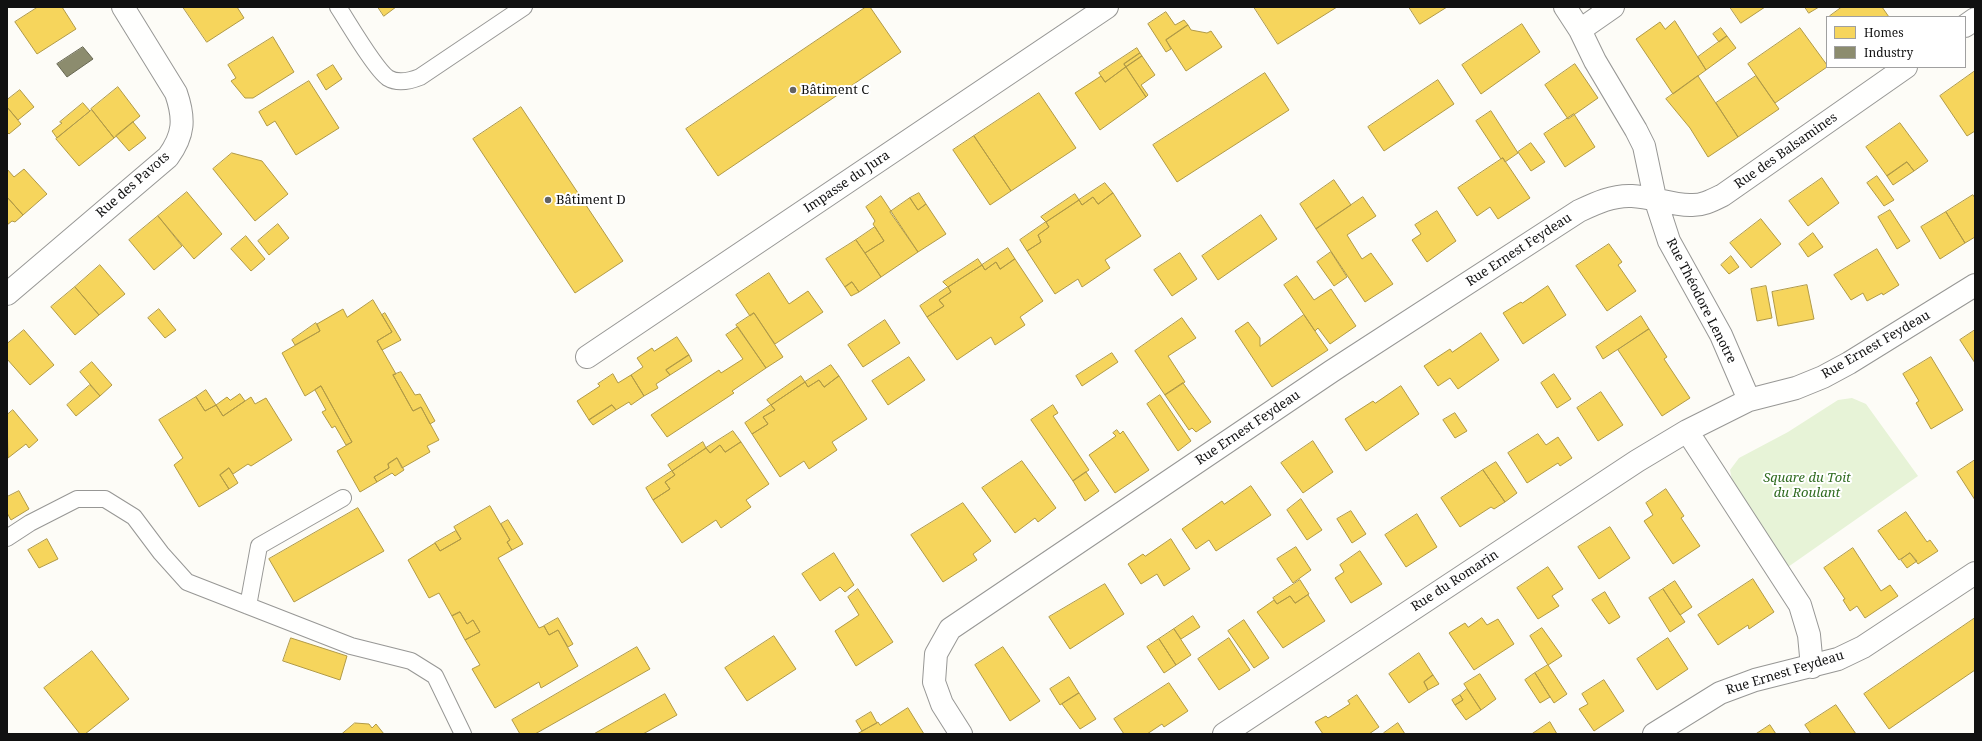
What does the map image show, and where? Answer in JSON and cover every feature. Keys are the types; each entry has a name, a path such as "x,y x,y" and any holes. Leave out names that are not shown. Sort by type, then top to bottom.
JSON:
{"street":[{"name":"Rue des Pavots","path":"7,294 168,157 176,146 180,136 182,122 181,108 176,93 123,7"},
{"name":"Impasse du Jura","path":"588,357 1107,7"},
{"name":"Rue Théodore Lenotre","path":"1565,7 1580,30 1595,60 1644,146 1655,198 1669,241 1721,335 1749,400"},
{"path":"1580,30 1613,7"},
{"path":"1966,25 1975,19"},
{"name":"Rue des Balsamines","path":"1655,198 1691,205 1706,203 1723,196 1905,68"},
{"name":"Rue Ernest Feydeau","path":"961,734 942,704 934,682 936,654 950,629 1332,372 1579,212 1597,202 1615,197 1631,196 1655,198"},
{"name":"Rue Ernest Feydeau","path":"1749,400 1796,388 1823,377 1849,363 1975,285"},
{"name":"Rue du Romarin","path":"1224,734 1637,461 1687,431 1749,400"},
{"path":"1687,431 1800,605 1809,635 1812,667"},
{"name":"Rue Ernest Feydeau","path":"1654,734 1720,693 1755,680 1812,667 1838,659 1863,647 1975,572"}],"lane":[{"path":"338,7 378,68 388,78 398,82 410,81 420,77 524,7"},
{"path":"248,606 259,546 342,498"},
{"path":"7,538 30,523 77,499 105,499 134,517 161,553 187,582 351,646 411,661 435,676 463,734"}],"green space":[{"name":"Square du Toit du Roulant","path":"1852,398 1866,404 1918,476 1788,567 1732,480 1730,470 1739,458 1788,432 1838,400"}],"building: Homes":[{"path":"38,7 62,7 76,29 37,54 15,22"},
{"path":"183,7 237,7 244,18 207,42"},
{"path":"378,7 396,7 384,16"},
{"name":"Bâtiment C","path":"866,7 870,7 901,52 718,176 686,129"},
{"path":"1254,7 1337,7 1278,44"},
{"path":"1409,7 1447,7 1420,24"},
{"path":"1730,7 1765,7 1741,23"},
{"path":"1805,7 1819,7 1809,13"},
{"path":"1842,7 1882,7 1888,16 1830,16"},
{"path":"1166,12 1175,25 1184,20 1188,25 1166,40 1171,49 1166,52 1148,24"},
{"path":"1675,21 1706,70 1673,94 1636,39 1660,22 1665,29"},
{"path":"1522,24 1540,52 1481,94 1462,65"},
{"path":"1188,25 1191,30 1207,33 1211,31 1222,47 1186,71 1166,40"},
{"path":"1721,28 1727,36 1719,42 1713,34"},
{"path":"1800,28 1826,64 1826,68 1775,103 1748,64"},
{"path":"1727,36 1736,48 1706,70 1698,57"},
{"path":"273,37 294,72 253,98 245,98 231,81 236,78 228,65"},
{"path":"1137,48 1140,53 1124,64 1126,67 1105,82 1099,73"},
{"path":"1140,53 1142,56 1126,67 1124,64"},
{"path":"1142,56 1155,75 1141,85 1148,95 1146,97 1126,67"},
{"path":"1575,64 1598,98 1568,119 1545,85"},
{"path":"333,65 342,79 326,90 317,75"},
{"path":"1126,67 1146,97 1100,130 1075,93 1101,76 1105,82"},
{"path":"1975,71 1975,131 1967,136 1940,96"},
{"path":"1265,73 1289,110 1177,182 1153,145"},
{"path":"1698,76 1738,137 1708,157 1690,128 1666,99"},
{"path":"1756,76 1779,109 1738,137 1716,103"},
{"path":"1438,80 1454,104 1384,151 1368,127"},
{"path":"309,81 339,128 296,155 275,121 267,126 259,112"},
{"path":"118,87 140,116 114,138 91,109"},
{"path":"20,90 34,107 18,120 7,107 7,100"},
{"path":"1039,93 1076,148 1011,191 974,136"},
{"path":"83,103 90,111 57,138 52,131 62,123 60,122"},
{"path":"7,107 21,124 9,134 7,132"},
{"name":"Bâtiment D","path":"521,107 623,261 575,293 473,139"},
{"path":"92,110 114,138 79,166 56,139"},
{"path":"1491,111 1518,153 1505,162 1503,158 1501,159 1476,121"},
{"path":"1574,114 1595,147 1565,167 1544,134"},
{"path":"133,122 146,138 129,151 116,136"},
{"path":"1900,123 1928,161 1914,171 1907,162 1887,176 1866,147"},
{"path":"974,136 1011,191 990,205 953,150"},
{"path":"1531,143 1545,162 1531,171 1518,152"},
{"path":"232,153 262,161 288,194 255,221 213,169"},
{"path":"1503,158 1530,198 1498,219 1490,207 1477,216 1458,188"},
{"path":"1907,162 1914,171 1893,185 1887,176"},
{"path":"7,169 14,177 24,169 47,194 23,215 7,197"},
{"path":"1877,176 1894,200 1884,206 1867,183"},
{"path":"1822,178 1839,203 1808,226 1789,201"},
{"path":"1334,180 1351,205 1316,229 1300,204"},
{"path":"1105,183 1113,193 1098,204 1093,197 1082,205 1079,200"},
{"path":"187,192 222,234 194,259 158,216"},
{"path":"919,193 926,204 918,210 910,198"},
{"path":"1113,193 1141,236 1105,260 1110,268 1082,287 1078,279 1055,294 1027,251 1041,242 1038,235 1049,227 1046,222 1079,200 1082,205 1093,197 1098,204"},
{"path":"1075,194 1079,200 1046,222 1041,217"},
{"path":"1973,195 1975,198 1975,237 1965,243 1946,212"},
{"path":"881,196 918,252 881,277 865,253 884,241 873,224 875,221 866,207"},
{"path":"7,197 23,215 15,222 12,221 7,225"},
{"path":"1363,197 1376,216 1347,235 1362,259 1371,253 1393,284 1365,302 1316,229"},
{"path":"910,198 918,210 926,204 946,234 918,252 890,212"},
{"path":"1890,210 1910,241 1897,249 1878,217"},
{"path":"1437,211 1456,241 1427,262 1412,240 1421,234 1415,225"},
{"path":"1946,212 1965,243 1940,259 1921,227"},
{"path":"1261,215 1277,239 1218,280 1202,256"},
{"path":"158,216 182,246 154,270 129,240"},
{"path":"1761,219 1781,244 1751,268 1730,243"},
{"path":"1046,222 1049,227 1038,235 1041,242 1027,251 1020,240"},
{"path":"278,224 289,238 269,255 258,241"},
{"path":"875,227 884,241 865,253 856,240"},
{"path":"1813,233 1823,247 1808,257 1799,244"},
{"path":"246,236 265,259 251,271 231,249"},
{"path":"856,240 881,277 859,292 852,282 845,287 826,259"},
{"path":"1609,244 1622,262 1618,265 1636,291 1607,311 1576,266"},
{"path":"1008,248 1015,259 1000,269 996,262 985,270 982,265"},
{"path":"1877,249 1899,285 1883,295 1882,293 1867,301 1863,293 1851,300 1834,275"},
{"path":"1331,252 1347,277 1334,286 1317,262"},
{"path":"1180,253 1197,279 1172,296 1154,270"},
{"path":"1731,256 1739,267 1729,274 1721,265"},
{"path":"978,259 982,265 948,287 943,282"},
{"path":"1015,259 1043,301 1020,317 1025,325 995,345 991,337 957,360 927,317 944,306 939,300 951,292 948,287 982,265 985,270 996,262 1000,269"},
{"path":"100,265 125,294 99,315 75,287"},
{"path":"769,273 789,304 808,291 823,312 775,344 754,313 750,316 736,295"},
{"path":"1297,276 1314,300 1331,289 1356,326 1330,344 1318,328 1315,331 1284,285"},
{"path":"852,282 859,292 851,296 845,287"},
{"path":"1807,285 1814,319 1778,326 1772,292"},
{"path":"1548,286 1566,315 1523,344 1503,313 1521,302 1522,303"},
{"path":"1766,286 1772,318 1757,321 1751,289"},
{"path":"75,287 99,315 75,335 51,307"},
{"path":"948,287 951,292 939,300 944,306 927,317 920,306"},
{"path":"373,300 392,332 377,341 396,374 393,375 413,411 421,407 439,440 427,446 430,452 402,468 397,458 388,464 389,468 374,477 377,482 360,492 337,451 352,442 321,386 305,396 282,353 320,331 317,324 343,309 347,317"},
{"path":"159,309 176,330 165,338 148,318"},
{"path":"385,313 401,340 382,350 377,341 392,332 382,315"},
{"path":"754,313 783,357 766,368 736,325"},
{"path":"1304,315 1328,350 1272,387 1235,331 1248,322 1260,338 1260,346"},
{"path":"1641,316 1649,329 1603,359 1596,347"},
{"path":"1182,318 1196,338 1168,356 1185,382 1165,395 1135,351"},
{"path":"885,320 900,343 863,367 848,345"},
{"path":"316,323 320,331 295,345 292,340"},
{"path":"738,327 766,368 732,391 734,393 667,437 651,415 719,370 721,373 743,359 726,335"},
{"path":"1649,329 1667,357 1664,359 1690,398 1662,416 1618,350"},
{"path":"24,330 54,365 30,385 7,359 7,344"},
{"path":"1975,330 1975,363 1960,340"},
{"path":"1481,333 1499,360 1458,389 1450,378 1438,386 1424,366 1450,349 1452,352"},
{"path":"677,337 689,355 666,370 670,375 656,384 658,388 644,396 631,375 643,367 637,358 652,348 654,351"},
{"path":"1112,353 1118,362 1082,386 1076,376"},
{"path":"689,355 692,361 670,375 666,370"},
{"path":"909,357 925,380 888,405 872,381"},
{"path":"1931,357 1963,410 1931,429 1916,403 1919,401 1903,374"},
{"path":"92,362 112,385 100,396 80,372"},
{"path":"831,365 839,376 824,387 819,380 808,387 805,382"},
{"path":"401,372 415,395 420,394 435,421 430,424 421,407 413,411 393,375"},
{"path":"613,374 618,383 631,375 644,396 631,405 629,402 616,410 612,405 589,420 577,401 600,386 598,384"},
{"path":"1554,374 1571,399 1557,408 1541,383"},
{"path":"801,376 805,382 771,405 767,400"},
{"path":"839,376 867,419 832,442 837,450 809,469 804,461 780,477 752,434 768,424 763,417 775,410 771,405 805,382 808,387 819,380 824,387"},
{"path":"1183,383 1211,422 1196,432 1192,428 1189,430 1165,395"},
{"path":"90,385 100,396 76,416 67,405"},
{"path":"321,386 352,442 346,445 335,426 332,428 322,412 326,410 315,390"},
{"path":"1401,386 1419,414 1366,451 1345,419 1373,401 1375,403"},
{"path":"206,390 216,405 205,411 196,397"},
{"path":"1601,392 1623,425 1598,441 1577,408"},
{"path":"240,394 245,401 223,416 216,405 227,397 230,400"},
{"path":"1160,395 1191,441 1178,451 1147,404"},
{"path":"196,397 205,411 216,405 223,416 251,397 255,404 266,398 292,440 251,466 248,464 233,474 229,468 220,475 229,489 199,507 174,465 183,458 159,420"},
{"path":"612,405 616,410 593,425 589,420"},
{"path":"771,405 775,410 763,417 768,424 752,434 745,423"},
{"path":"1053,405 1058,413 1053,416 1089,470 1073,481 1031,420"},
{"path":"13,410 38,440 29,448 26,444 8,458 7,415"},
{"path":"1455,413 1467,431 1455,438 1443,420"},
{"path":"1117,430 1120,434 1123,431 1149,470 1115,493 1089,455 1116,436 1113,433"},
{"path":"733,431 741,442 725,452 720,445 710,453 706,448"},
{"path":"1538,434 1546,445 1558,437 1572,458 1560,466 1558,463 1527,483 1508,453"},
{"path":"1313,441 1333,472 1303,493 1281,463"},
{"path":"703,442 706,448 672,471 668,465"},
{"path":"741,442 769,484 746,500 751,507 721,528 716,520 682,543 653,500 670,489 665,482 675,475 672,471 706,448 710,453 720,445 725,452"},
{"path":"397,458 404,470 395,476 392,473 377,482 374,477 389,468 388,464"},
{"path":"1975,460 1975,500 1957,472"},
{"path":"1022,461 1056,508 1038,522 1035,518 1015,533 982,488"},
{"path":"1496,462 1517,493 1505,502 1483,470"},
{"path":"229,468 238,483 229,489 220,475"},
{"path":"1483,470 1505,502 1494,509 1491,507 1460,527 1441,498"},
{"path":"672,471 675,475 665,482 670,489 653,500 646,488"},
{"path":"1086,472 1099,491 1085,501 1073,481"},
{"path":"1251,486 1271,515 1216,551 1209,540 1196,549 1182,529 1222,501 1224,504"},
{"path":"1666,489 1684,516 1681,518 1700,546 1673,564 1644,521 1653,515 1646,503"},
{"path":"19,491 29,509 11,520 7,513 7,497"},
{"path":"1301,499 1322,530 1307,540 1287,510"},
{"path":"963,503 991,541 973,554 977,560 943,582 911,535"},
{"path":"490,506 510,540 507,542 512,550 498,558 539,628 544,626 549,635 558,630 578,666 541,688 539,682 495,708 472,669 480,665 465,640 480,632 473,620 467,624 460,612 452,616 439,593 429,598 408,560 435,543 440,551 461,539 454,527"},
{"path":"358,508 384,551 294,602 269,559"},
{"path":"1351,511 1366,534 1352,543 1337,519"},
{"path":"1906,512 1927,542 1930,540 1938,551 1918,564 1910,553 1899,560 1878,531"},
{"path":"1417,514 1437,547 1406,567 1385,535"},
{"path":"508,520 523,544 512,550 507,542 510,540 501,524"},
{"path":"1610,527 1630,558 1599,579 1578,547"},
{"path":"456,531 461,539 440,551 435,543"},
{"path":"47,539 58,559 39,568 28,550"},
{"path":"1171,539 1190,569 1164,586 1157,574 1141,584 1128,564 1143,554 1145,556"},
{"path":"1296,547 1311,570 1293,583 1277,559"},
{"path":"1853,548 1881,591 1890,585 1898,596 1865,618 1857,606 1850,611 1843,600 1845,599 1824,568"},
{"path":"1360,551 1382,584 1351,603 1335,578 1344,572 1340,565"},
{"path":"834,553 854,585 845,592 840,587 820,601 802,574"},
{"path":"1910,553 1917,561 1907,568 1901,560"},
{"path":"1548,567 1563,589 1552,596 1559,606 1538,619 1517,588"},
{"path":"1753,579 1774,612 1749,629 1748,625 1718,645 1698,615"},
{"path":"1300,580 1309,594 1295,603 1290,596 1277,604 1273,598"},
{"path":"1675,581 1692,607 1680,615 1663,589"},
{"path":"1105,584 1124,614 1070,649 1049,617"},
{"path":"858,589 893,642 856,666 835,631 859,615 848,597"},
{"path":"1663,589 1685,622 1670,632 1649,598"},
{"path":"1605,592 1620,617 1609,624 1592,600"},
{"path":"1308,595 1325,621 1283,648 1257,612 1274,600 1277,604 1290,596 1295,603"},
{"path":"460,612 467,624 473,620 480,632 465,640 452,616"},
{"path":"1193,616 1200,627 1181,639 1174,629"},
{"path":"558,618 573,644 568,647 558,630 549,635 544,626"},
{"path":"1482,618 1487,625 1498,619 1514,644 1474,670 1449,633 1465,623 1468,627"},
{"path":"1975,618 1975,670 1889,729 1864,694"},
{"path":"1244,620 1269,658 1254,668 1228,631"},
{"path":"1542,628 1562,656 1548,665 1530,636"},
{"path":"1174,629 1191,655 1176,665 1159,639"},
{"path":"774,636 796,669 747,701 725,668"},
{"path":"291,638 347,656 340,680 283,661"},
{"path":"1229,638 1250,670 1219,690 1198,659"},
{"path":"1668,638 1688,669 1657,690 1637,659"},
{"path":"1159,639 1176,665 1164,673 1147,647"},
{"path":"637,647 650,669 535,734 520,734 512,720"},
{"path":"1003,647 1040,701 1010,721 975,665"},
{"path":"92,651 129,699 85,734 80,734 44,688"},
{"path":"1419,653 1433,675 1424,682 1428,690 1409,703 1389,674"},
{"path":"1548,665 1567,694 1554,703 1535,673"},
{"path":"1535,673 1550,697 1540,703 1525,680"},
{"path":"1480,674 1496,699 1481,710 1464,684"},
{"path":"1433,675 1439,684 1428,690 1424,682"},
{"path":"1069,677 1079,693 1060,705 1050,689"},
{"path":"1604,680 1624,711 1594,731 1579,709 1588,704 1582,694"},
{"path":"1169,683 1188,711 1164,727 1162,724 1147,734 1124,734 1114,719"},
{"path":"1467,689 1481,710 1466,720 1455,705 1463,700 1460,695"},
{"path":"1079,693 1096,719 1080,729 1062,704"},
{"path":"665,694 677,715 643,734 594,734"},
{"path":"1357,695 1379,727 1369,734 1323,734 1315,722 1326,716 1328,718 1350,704 1348,701"},
{"path":"1460,695 1463,700 1455,705 1452,700"},
{"path":"1836,705 1856,734 1811,734 1805,725"},
{"path":"908,708 924,734 857,734 878,722 880,725"},
{"path":"871,712 877,723 862,731 856,721"},
{"path":"1550,722 1557,734 1532,734"},
{"path":"355,723 369,724 372,728 376,724 384,734 342,734"},
{"path":"1398,723 1405,734 1384,733"},
{"path":"1770,725 1776,734 1756,734"}],"building: Industry":[{"path":"83,47 93,59 67,77 57,64"}],"place":[{"name":"Bâtiment C","path":"793,90"},
{"name":"Bâtiment D","path":"548,200"}]}
